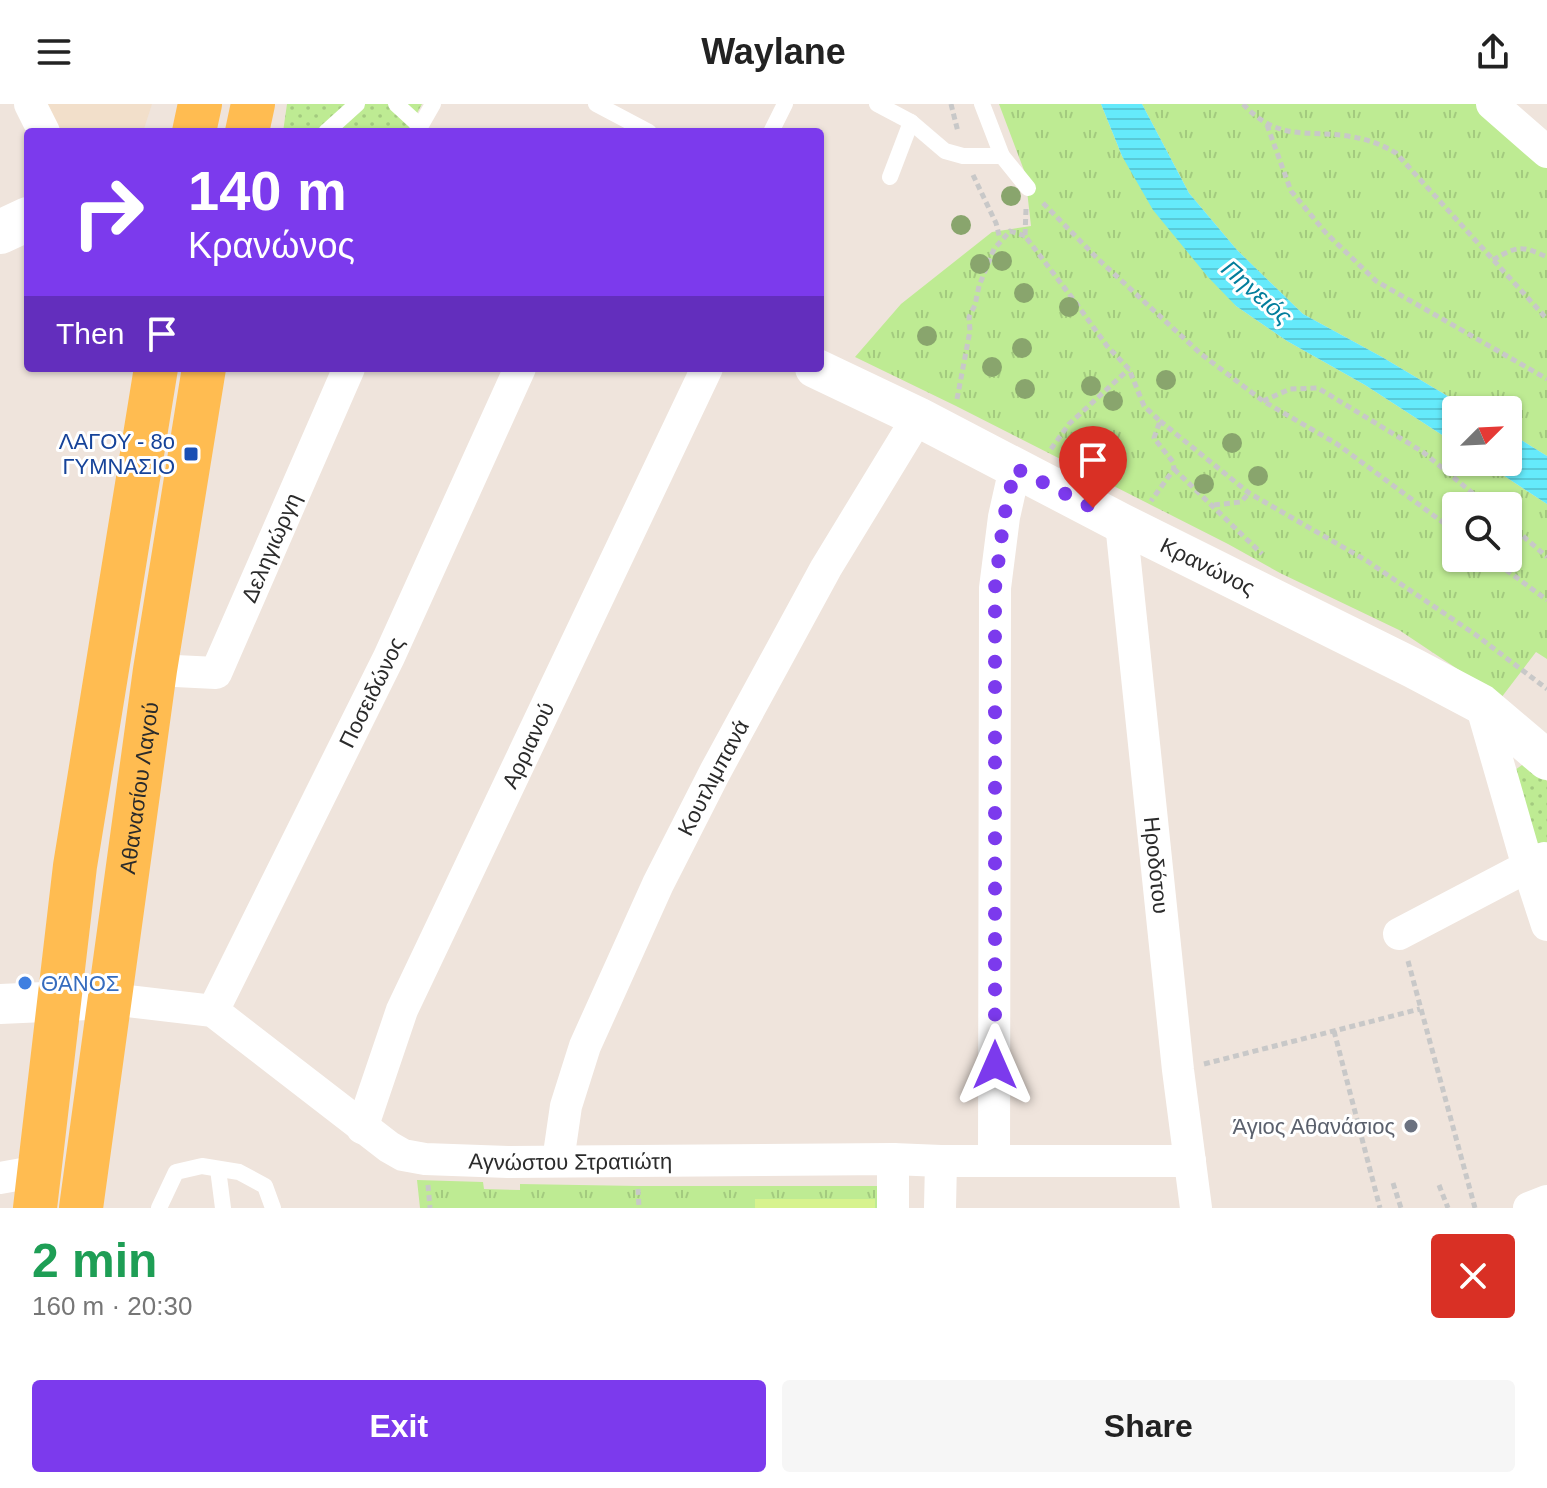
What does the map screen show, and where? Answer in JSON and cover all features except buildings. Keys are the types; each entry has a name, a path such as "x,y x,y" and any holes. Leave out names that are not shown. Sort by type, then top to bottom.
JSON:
{"main road":[{"path":"195,128 200,104"},
{"path":"248,128 253,104"},
{"path":"0,232 24,221"},
{"path":"25,1186 59,1001 75,866 155,372"},
{"name":"Αθανασίου Λαγού","path":"81,1208 155,670 203,372"}],"street":[{"path":"30,104 42,128"},
{"path":"1492,104 1547,152"},
{"name":"Δεληγιώργη","path":"155,670 216,673 347,372"},
{"name":"Ποσειδώνος","path":"213,1011 389,657 518,372"},
{"name":"Αρριανού","path":"362,1128 407,998 705,372"},
{"name":"Κρανώνος","path":"823,372 918,417 1481,704 1547,760"},
{"name":"Κουτλιμπανά","path":"558,1161 566,1106 585,1046 658,884 826,568 918,417"},
{"path":"994,1161 995,588 1004,517 1026,474"},
{"name":"Ηροδότου","path":"1131,528 1178,1070 1196,1208"},
{"path":"1481,704 1537,862 1547,925"},
{"path":"1403,947 1537,862"},
{"path":"0,1004 110,999 213,1011"},
{"name":"Αγνώστου Στρατιώτη","path":"213,1011 389,1147 403,1155 425,1159 508,1162 893,1159 1190,1161"},
{"path":"893,1159 893,1208"},
{"path":"940,1208 941,1161"},
{"path":"1529,1208 1547,1201"}],"lane":[{"path":"330,128 357,104"},
{"path":"396,104 417,128"},
{"path":"419,128 433,104"},
{"path":"596,104 641,128"},
{"path":"773,128 785,104"},
{"path":"877,104 911,122 945,151 963,156 1002,156"},
{"path":"982,104 1002,156 1028,188"},
{"path":"890,177 911,122"},
{"path":"159,1208 176,1172 202,1166 239,1172 265,1186 273,1208"},
{"path":"218,1169 223,1208"}],"path":[{"path":"1243,104 1267,125 1286,132 1348,136 1376,142 1396,153 1547,319"},
{"path":"1267,125 1291,191 1326,233 1376,281 1547,379"},
{"path":"1025,236 1028,188"},
{"path":"1028,188 1099,260 1201,354 1263,401 1337,444 1442,522"},
{"path":"956,406 970,331 969,317 979,286 1000,240 1010,231 1025,236 1107,346 1129,369 1144,406 1160,421 1249,493 1367,561 1476,635 1547,689"},
{"path":"1493,260 1513,248 1530,249 1547,257"},
{"path":"1026,474 1048,454 1069,424 1129,369"},
{"path":"1263,401 1290,389 1318,388 1423,452 1471,492"},
{"path":"1160,421 1154,438 1173,462 1174,469 1269,562"},
{"path":"1131,528 1174,469"},
{"path":"1213,505 1241,502 1249,493"},
{"path":"1522,535 1547,557"},
{"path":"1509,572 1547,600"},
{"path":"1403,947 1475,1208"},
{"path":"1178,1070 1420,1009"},
{"path":"1334,1031 1380,1208"},
{"path":"427,1180 430,1208"},
{"path":"1393,1183 1401,1208"},
{"path":"1439,1185 1448,1208"},
{"path":"638,1186 639,1208"}],"shaded area":[{"path":"47,104 152,104 144,128 58,128"}],"green space":[{"path":"287,104 422,104 409,128 284,128"},
{"path":"999,104 1101,104 1122,156 1236,306 1287,341 1365,385 1442,435 1442,476 1504,476 1547,504 1547,659 1536,652 1501,698 1399,630 1280,573 855,357 901,304 992,232 1031,226 1025,173"},
{"path":"1142,104 1479,104 1547,163 1547,456 1522,441 1522,396 1447,396 1303,314 1237,250 1189,193"},
{"path":"1525,763 1547,781 1547,846 1536,853 1509,774"},
{"path":"417,1180 483,1182 484,1189 520,1190 520,1184 882,1186 881,1208 420,1208"},
{"path":"755,1199 875,1199 875,1208 755,1208"}],"water":[{"name":"Πηνειός","path":"1101,104 1142,104 1189,193 1237,250 1303,314 1447,396 1442,396 1442,435 1365,385 1287,341 1236,306 1153,210 1122,156"},
{"path":"1522,441 1547,456 1547,504 1504,476 1522,476"}],"place":[{"name":"ΛΑΓΟΥ - 8ο ΓΥΜΝΑΣΙΟ","path":"191,454"},
{"name":"ΘΆΝΟΣ","path":"25,983"},
{"name":"Άγιος Αθανάσιος","path":"1411,1126"}],"route":[{"path":"995,1065 995,588 1004,517 1015,468 1093,508"}]}
